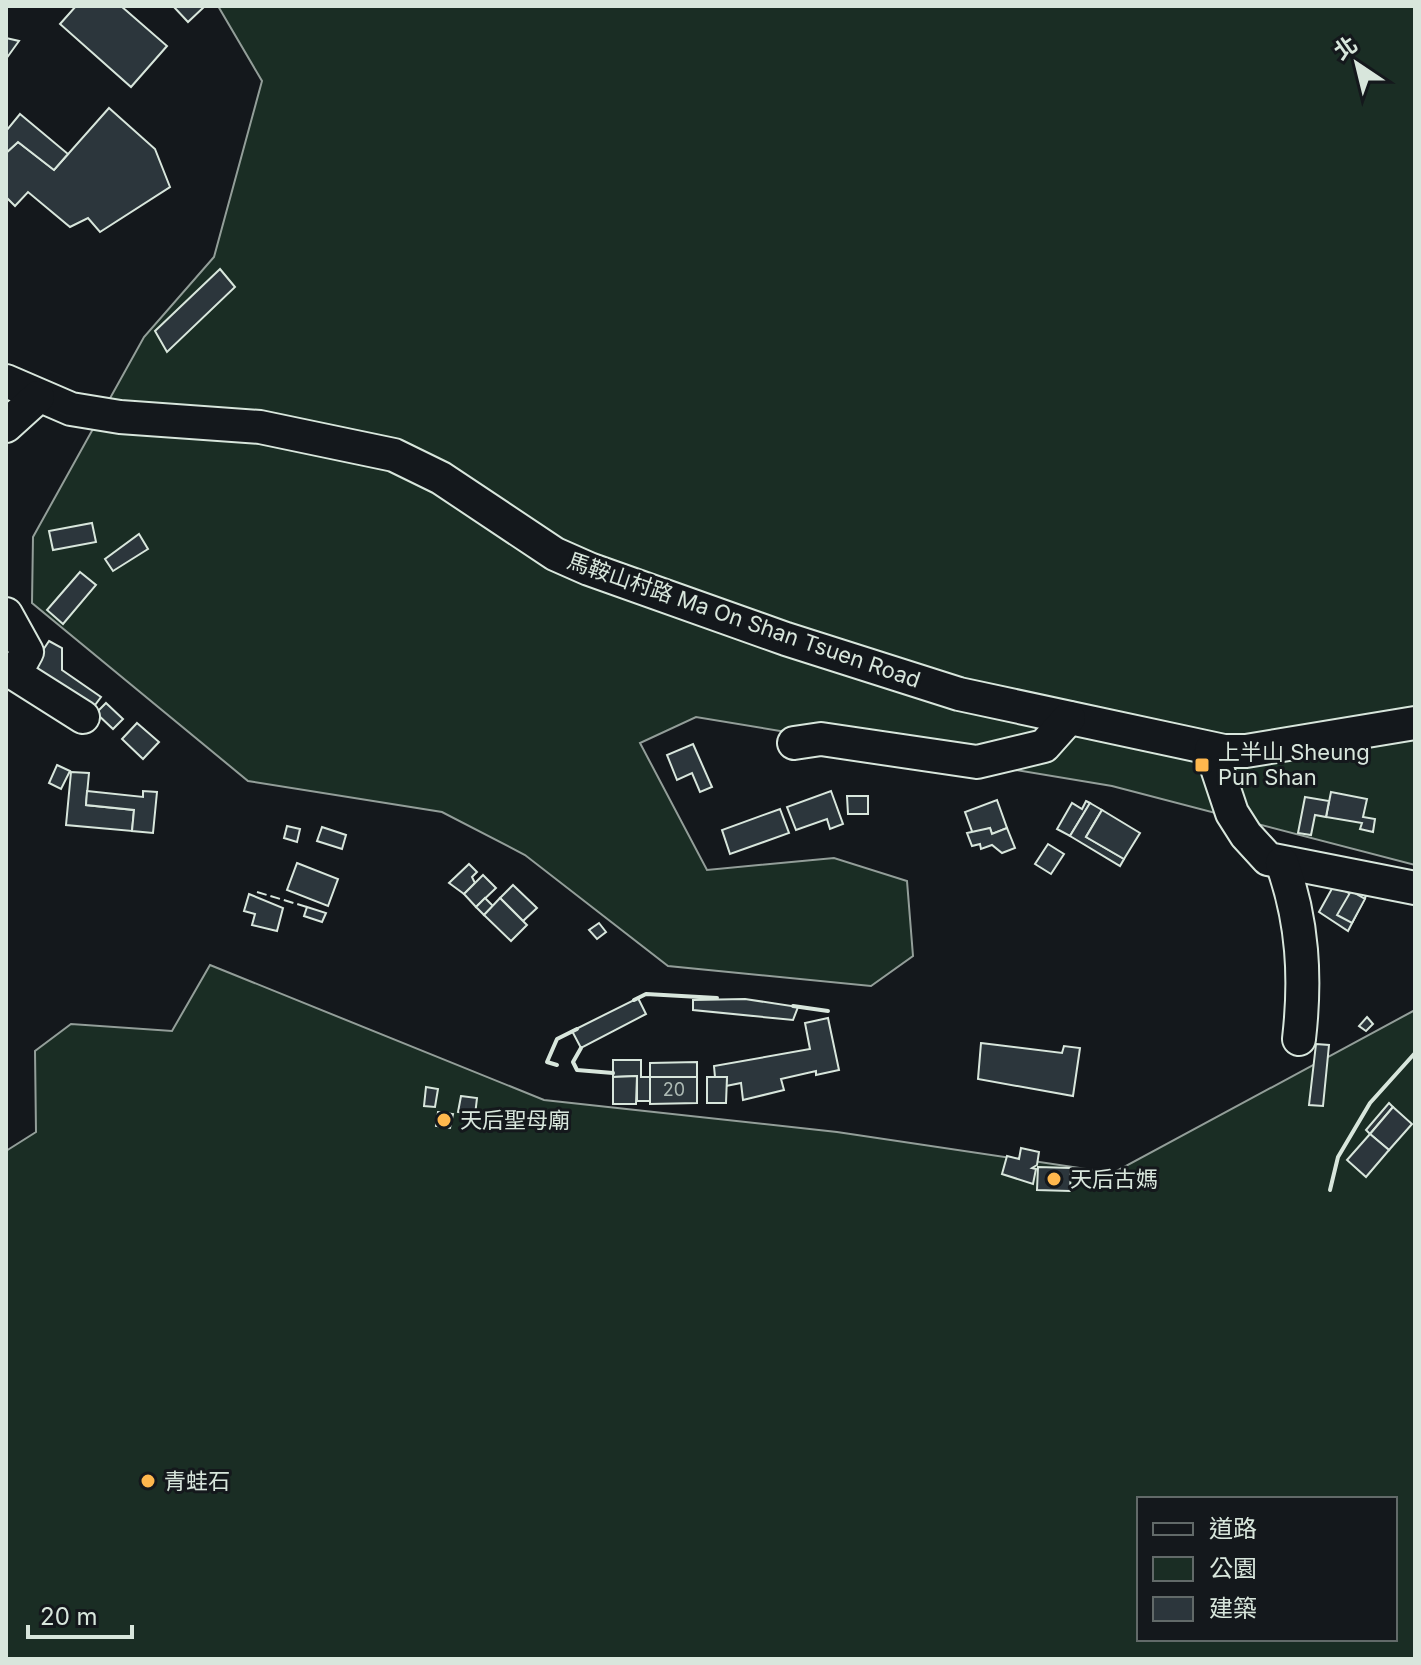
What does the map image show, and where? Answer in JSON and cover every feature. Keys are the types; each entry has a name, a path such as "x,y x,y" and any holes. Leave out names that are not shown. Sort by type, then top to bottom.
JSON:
{"street":[{"name":"馬鞍山村路 Ma On Shan Tsuen Road","path":"6,381 71,409 120,417 260,427 394,455 441,478 555,554 589,569 786,639 959,694 1211,750 1246,751 1415,723"},
{"path":"6,426 38,397"},
{"path":"6,614 27,652 15,674 83,717"},
{"path":"794,743 821,739 977,762 1044,746 1069,718"},
{"path":"1211,750 1232,813 1261,853 1282,863 1356,873 1415,888"},
{"path":"1282,863 1300,925 1304,995 1299,1039"}],"green space":[{"path":"218,6 1415,6 1415,865 1112,786 696,717 640,743 707,870 834,858 907,881 913,956 871,986 668,966 525,855 442,812 248,781 32,603 33,537 144,337 214,257 262,81"},
{"path":"210,965 544,1100 837,1132 1113,1173 1415,1010 1415,1659 6,1659 6,1151 36,1132 35,1051 71,1024 172,1031"}],"building":[{"path":"76,6 121,6 167,46 131,87 60,24"},
{"path":"173,6 205,6 188,22"},
{"path":"6,38 19,41 6,59"},
{"path":"109,108 155,149 170,187 100,232 88,218 70,227 28,192 15,206 6,197 6,153 18,142 54,170"},
{"path":"20,114 68,154 54,170 18,142 6,153 6,131"},
{"path":"220,269 235,287 167,352 155,331"},
{"path":"92,523 96,542 53,550 49,531"},
{"path":"139,534 148,549 113,571 105,559"},
{"path":"80,572 96,585 63,624 47,610"},
{"path":"49,641 62,648 62,670 101,697 89,713 31,668"},
{"path":"106,703 123,719 113,729 96,713"},
{"path":"137,723 159,742 143,759 122,739"},
{"path":"693,744 712,787 700,792 692,773 677,780 667,755"},
{"path":"57,765 70,771 61,789 49,783"},
{"path":"71,772 89,773 86,805 134,810 132,831 66,825"},
{"path":"87,791 143,797 143,791 157,792 153,833 132,831 134,810 86,805"},
{"path":"831,791 843,824 830,829 827,819 796,830 787,807"},
{"path":"1331,792 1367,799 1363,817 1375,819 1373,832 1360,829 1362,823 1326,817"},
{"path":"847,796 868,796 868,814 848,814"},
{"path":"1305,797 1329,801 1326,817 1315,815 1311,835 1298,833"},
{"path":"997,800 1007,828 992,834 990,828 973,834 965,812"},
{"path":"1086,801 1090,803 1070,836 1057,829 1072,803 1082,809"},
{"path":"1090,803 1102,810 1086,837 1124,859 1120,866 1070,836"},
{"path":"780,809 789,833 730,854 722,830"},
{"path":"1102,810 1140,833 1124,859 1086,837"},
{"path":"287,826 300,829 297,842 284,838"},
{"path":"322,827 346,835 342,849 317,841"},
{"path":"990,828 992,834 1007,828 1015,848 1002,853 992,845 981,849 980,844 972,846 967,833"},
{"path":"1048,844 1064,854 1051,874 1035,864"},
{"path":"297,863 338,879 328,906 287,890"},
{"path":"469,864 477,872 472,877 475,883 464,894 449,883"},
{"path":"483,875 496,888 476,907 464,894"},
{"path":"513,885 537,908 523,921 500,898"},
{"path":"1334,885 1349,893 1351,888 1366,896 1348,931 1319,912"},
{"path":"1351,891 1365,899 1352,923 1337,915"},
{"path":"249,894 283,908 277,931 252,925 255,914 244,911"},
{"path":"485,898 493,906 484,915 476,907"},
{"path":"500,898 527,925 511,941 484,915"},
{"path":"307,907 326,913 322,922 304,916"},
{"path":"599,923 606,932 597,939 589,930"},
{"path":"638,998 646,1014 581,1048 572,1031"},
{"path":"745,999 798,1007 793,1020 693,1010 693,1000"},
{"path":"1367,1017 1373,1024 1366,1031 1359,1026"},
{"path":"828,1018 839,1070 816,1075 816,1071 781,1079 784,1090 743,1100 741,1083 726,1086 727,1077 715,1077 714,1066 810,1049 805,1023"},
{"path":"981,1043 1062,1053 1064,1046 1080,1048 1073,1096 978,1079"},
{"path":"1316,1044 1329,1045 1323,1106 1309,1105"},
{"path":"613,1060 641,1060 641,1077 650,1077 650,1101 637,1101 637,1076 613,1077"},
{"path":"697,1062 697,1077 650,1077 650,1063"},
{"path":"637,1076 636,1104 613,1104 613,1077"},
{"path":"650,1077 697,1077 697,1103 650,1104"},
{"path":"707,1077 727,1077 726,1103 707,1103"},
{"path":"426,1087 438,1089 435,1107 424,1106"},
{"path":"461,1096 477,1098 475,1115 458,1112"},
{"path":"1389,1103 1393,1107 1370,1134 1366,1130"},
{"path":"1393,1107 1412,1124 1389,1150 1370,1134"},
{"name":"天后聖母廟","path":"438,1112 453,1114 450,1128 436,1126"},
{"path":"1370,1134 1389,1150 1366,1177 1347,1160"},
{"path":"1021,1148 1039,1152 1037,1165 1032,1168 1036,1169 1033,1184 1002,1174 1007,1156 1019,1159"},
{"name":"天后古媽","path":"1038,1167 1071,1168 1070,1191 1037,1190"}],"fence":[{"path":"257,892 307,907"}],"wall":[{"path":"634,1000 646,994 717,998"},
{"path":"793,1006 828,1011"},
{"path":"557,1065 547,1062 557,1039 577,1029"},
{"path":"581,1048 573,1062 577,1070 613,1073"},
{"path":"1330,1190 1338,1157 1370,1103 1415,1053"}],"place":[{"name":"上半山 Sheung Pun Shan","path":"1202,765"},
{"name":"天后聖母廟","path":"444,1120"},
{"name":"天后古媽","path":"1054,1179"},
{"name":"青蛙石","path":"148,1481"}]}
